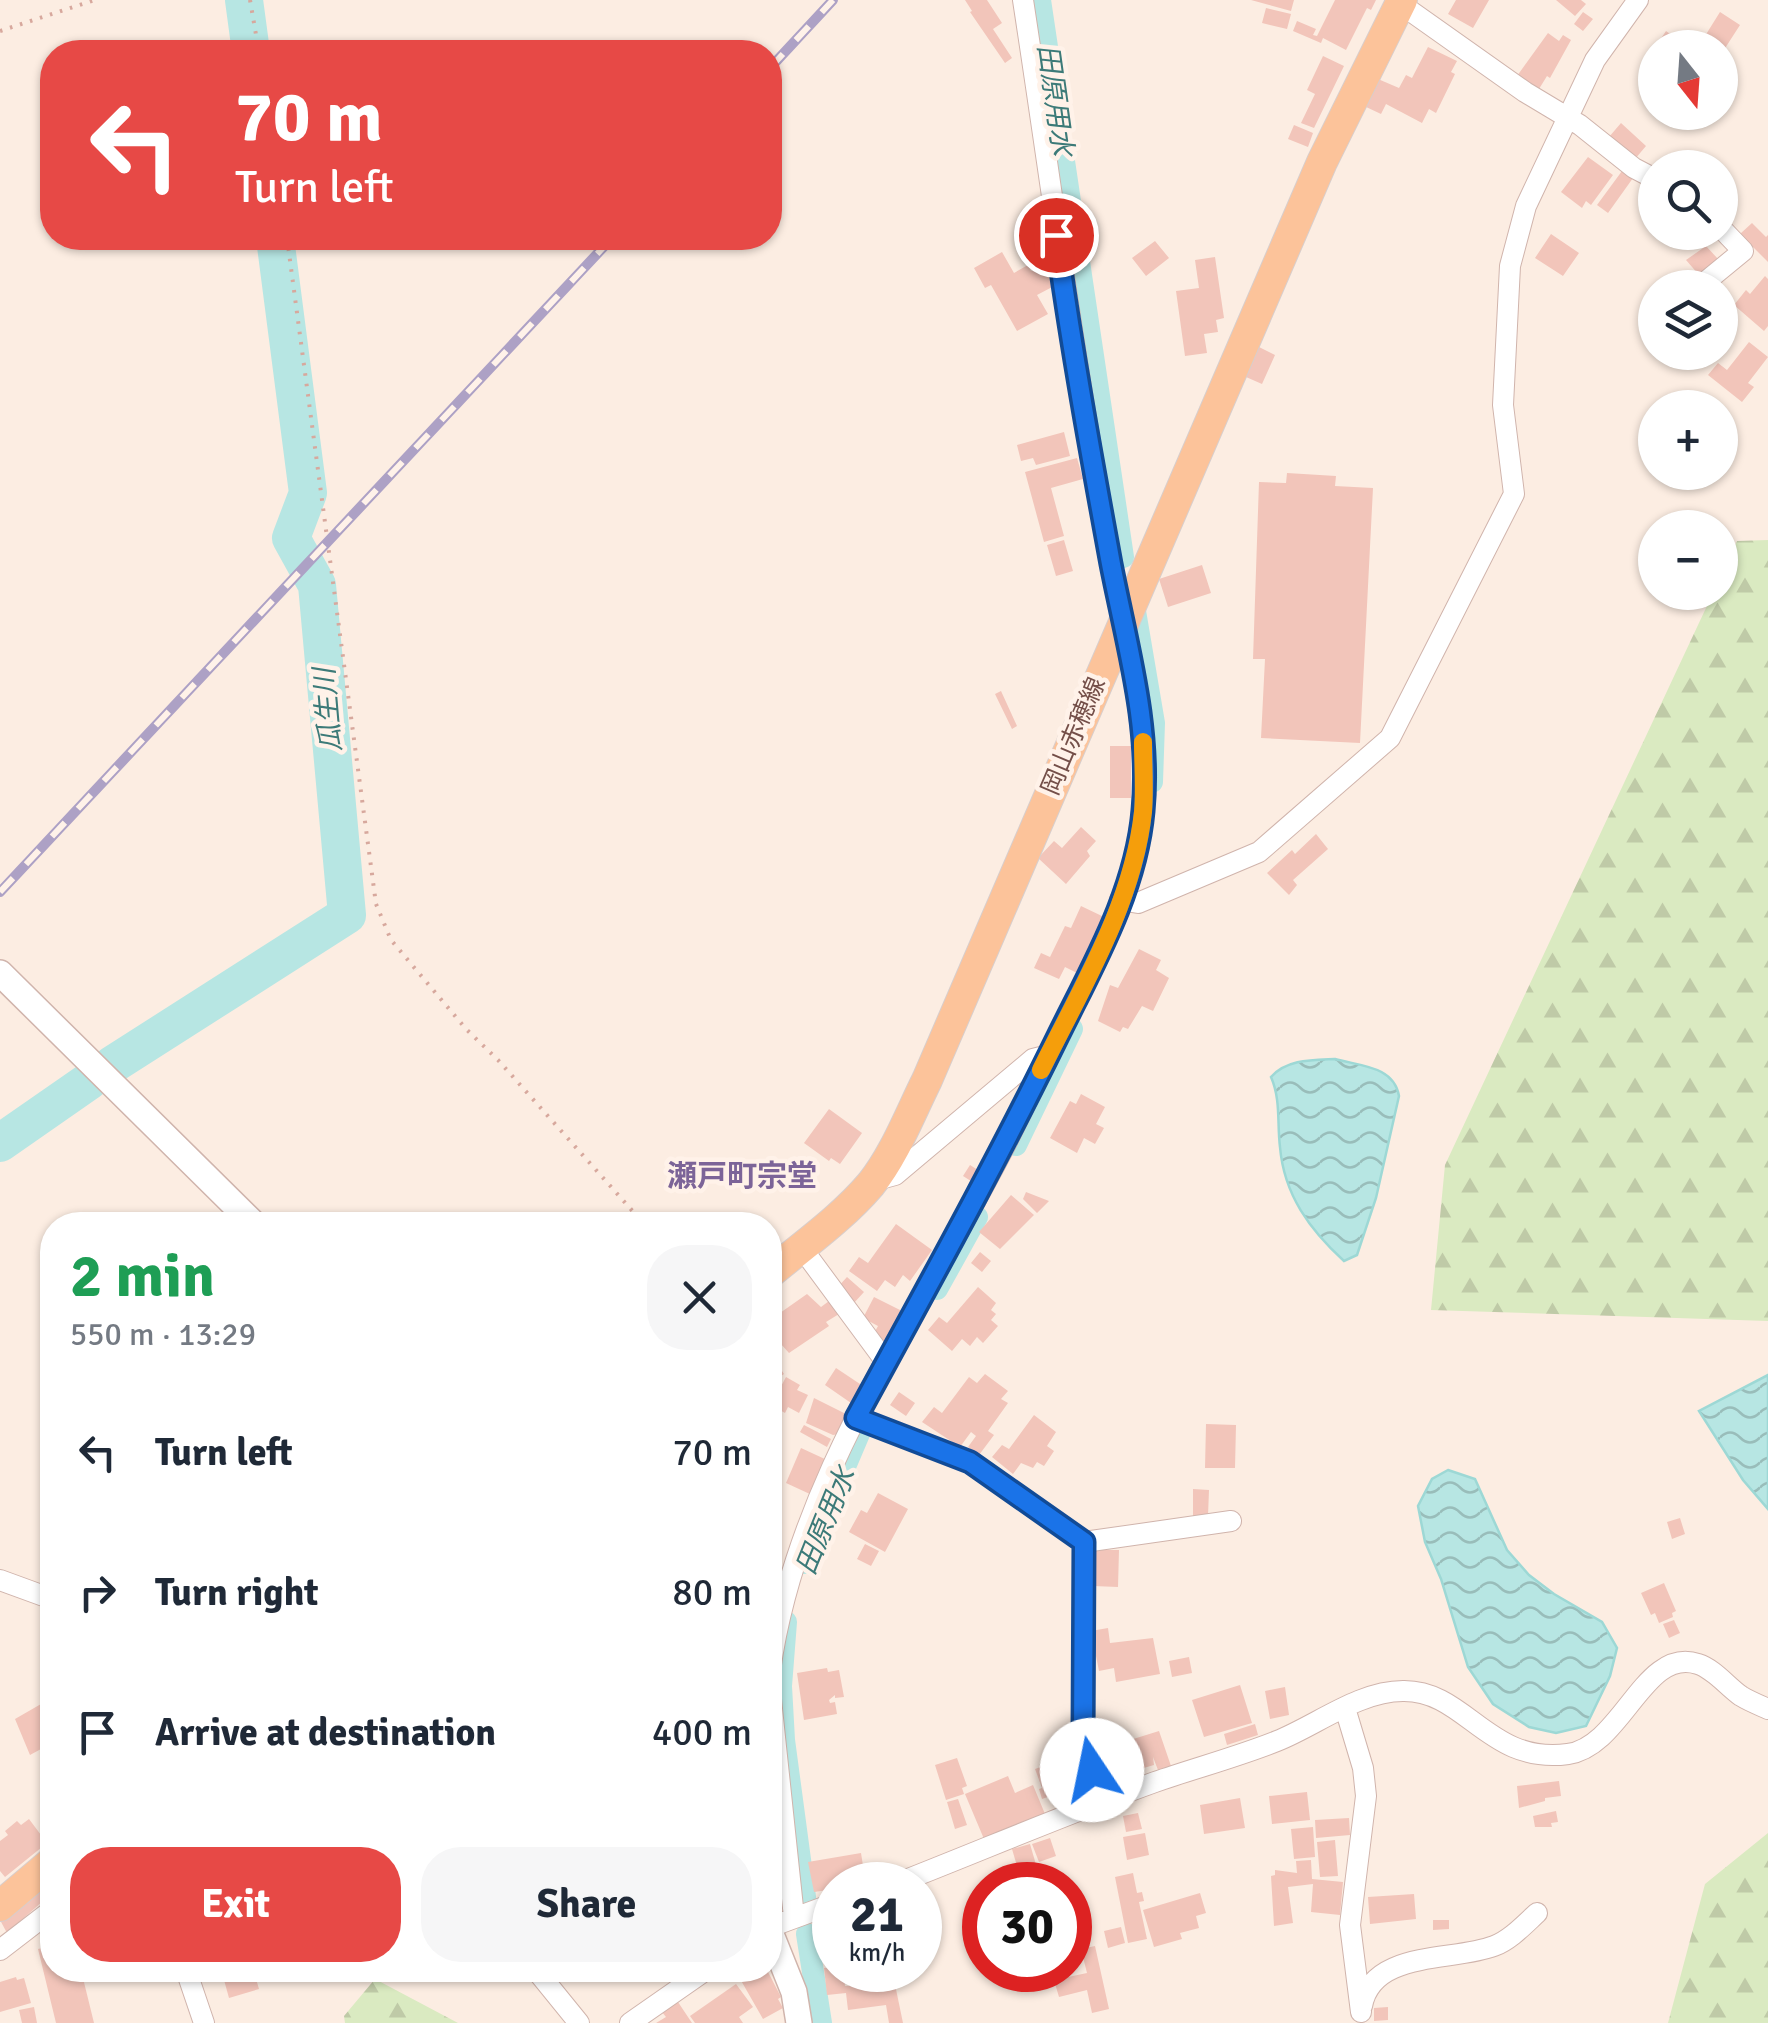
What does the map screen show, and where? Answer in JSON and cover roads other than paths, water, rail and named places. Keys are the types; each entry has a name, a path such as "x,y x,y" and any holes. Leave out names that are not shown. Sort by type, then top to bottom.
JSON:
{"main road":[{"name":"岡山赤穂線","path":"782,1262 845,1212 873,1181 927,1080 1322,162 1399,2"},
{"path":"0,1906 40,1872"}],"street":[{"path":"1023,0 1061,274 1142,722 1143,811 1128,902"},
{"path":"782,1606 810,1521 863,1420 888,1360 992,1171 1115,918 1128,902 1258,852 1390,738 1514,494 1503,405 1510,266 1526,206 1595,60 1638,0"},
{"path":"1399,2 1638,170"},
{"path":"1720,270 1743,251 1738,246"},
{"path":"0,972 242,1212"},
{"path":"873,1181 895,1176 1033,1059 1048,1055"},
{"path":"801,1247 888,1360"},
{"path":"863,1420 970,1462 1084,1542 1231,1521"},
{"path":"1084,1542 1083,1736 1102,1803"},
{"path":"0,1580 40,1595"},
{"path":"942,1866 1102,1803 1276,1742 1345,1708 1402,1690 1422,1693 1447,1704 1509,1748 1543,1756 1574,1753 1591,1746 1616,1724 1654,1673 1678,1664 1697,1663 1744,1698 1768,1709"},
{"path":"1345,1708 1363,1768 1366,1796 1350,1925 1361,2017"},
{"path":"782,1803 794,1916"},
{"path":"782,1923 812,1910"},
{"path":"1361,2017 1364,1990 1380,1974 1403,1964 1498,1945 1537,1913"},
{"path":"0,1950 40,1919"},
{"path":"782,1961 794,1992 799,2023"},
{"path":"190,1982 204,2023"},
{"path":"546,1982 579,2023"},
{"path":"630,2023 689,1982"}],"water":[{"path":"1335,1059 1383,1073 1396,1086 1399,1096 1376,1198 1357,1255 1344,1261 1310,1224 1287,1181 1271,1077 1292,1064"},
{"path":"1768,1375 1768,1509 1743,1480 1699,1411"},
{"path":"1448,1470 1475,1479 1507,1550 1529,1575 1602,1622 1617,1648 1610,1676 1586,1726 1556,1733 1529,1727 1493,1704 1468,1667 1441,1579 1425,1542 1418,1506 1432,1479"}],"waterway":[{"name":"瓜生川","path":"244,0 249,40"},
{"name":"田原用水","path":"1040,0 1123,557"},
{"name":"瓜生川","path":"112,1065 347,915 317,585 291,538 308,493 277,250"},
{"name":"田原用水","path":"1135,611 1154,723 1152,782"},
{"name":"田原用水","path":"1016,1145 1072,1029"},
{"name":"瓜生川","path":"0,1143 89,1081"},
{"name":"田原用水","path":"937,1289 977,1217"},
{"name":"田原用水","path":"804,1563 864,1422"},
{"name":"田原用水","path":"782,1673 786,1622"},
{"name":"田原用水","path":"782,1704 805,1897"},
{"name":"田原用水","path":"807,1934 821,2023"}],"railway":[{"path":"782,55 833,0"},
{"path":"0,892 601,250"}],"district":[{"name":"瀬戸町宗堂","path":"742,1176"}]}
